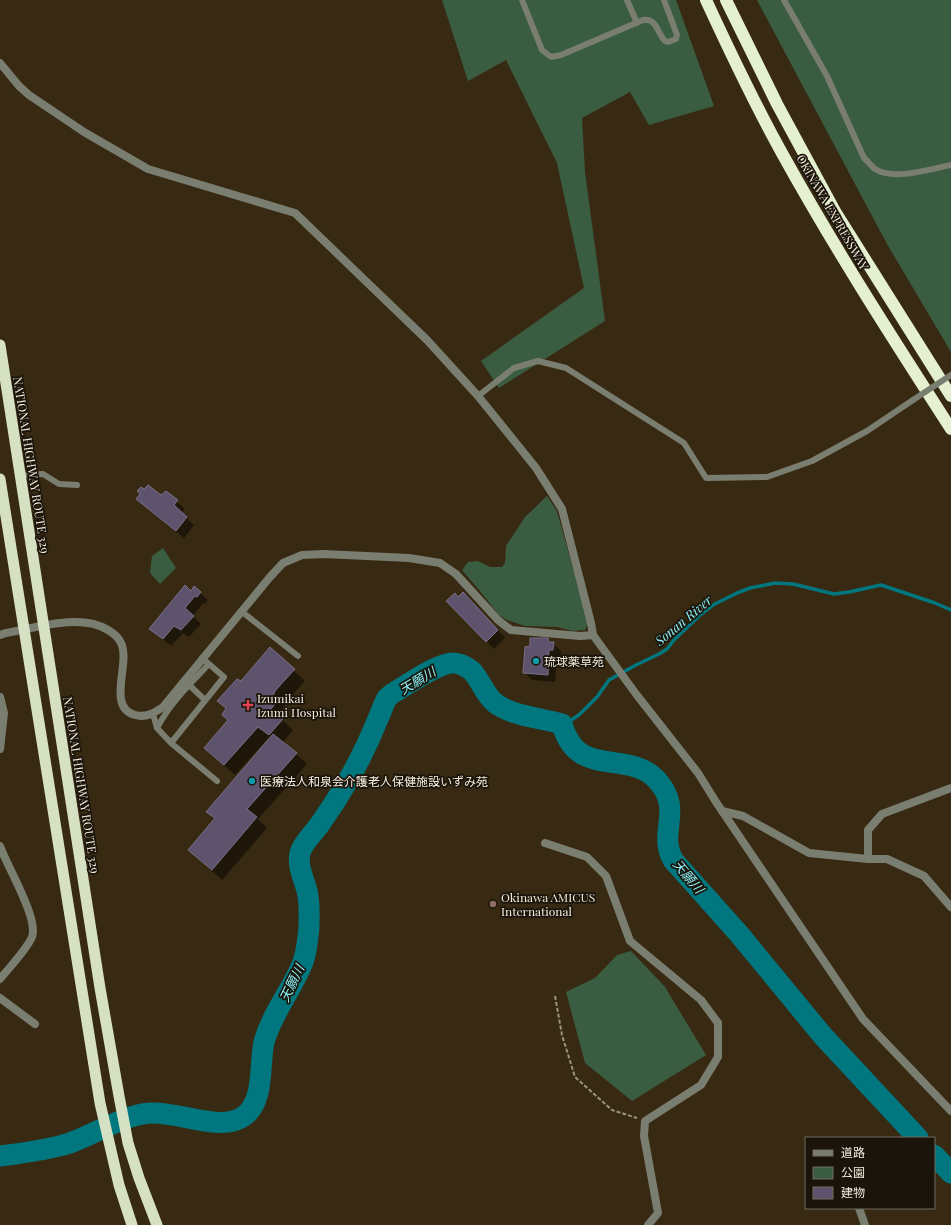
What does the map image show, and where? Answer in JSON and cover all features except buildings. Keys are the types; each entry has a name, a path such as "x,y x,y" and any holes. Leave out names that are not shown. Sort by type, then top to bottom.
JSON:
{"highway":[{"name":"OKINAWA EXPRESSWAY","path":"706,0 786,161 866,295 951,429"},
{"name":"OKINAWA EXPRESSWAY","path":"726,0 771,92 836,213 951,396"},
{"name":"NATIONAL HIGHWAY ROUTE 329","path":"0,345 30,542 45,626 100,988 119,1096 128,1143 139,1178 157,1225"},
{"path":"0,479 100,1103 119,1185 132,1225"}],"street":[{"path":"0,63 14,81 29,95 84,132 148,169 296,213 427,340 478,396 536,468 562,509 592,623 593,635 636,694 698,773 722,811 863,1019 951,1111"},
{"path":"0,635 62,623 86,623 97,625 108,630 122,643 124,661 120,692 121,703 130,713 141,717 153,714 186,683 206,661 241,611 283,563 302,555 324,554 409,558 440,563 456,574 498,620 512,630 580,636 593,635"},
{"path":"0,697 4,713 0,749"},
{"path":"868,859 868,830 882,814 951,788"},
{"path":"722,811 743,816 809,853 868,859 887,859 924,876 949,902"},
{"path":"545,843 587,857 606,876 630,941 702,1000 718,1023 718,1057 701,1086 645,1121 644,1136 658,1213 648,1225"},
{"path":"0,846 27,906 33,926 32,936 20,954 0,978"},
{"path":"0,998 35,1024"},
{"path":"859,1209 866,1225"}],"lane":[{"path":"522,0 542,50 551,57 561,55 649,19 653,22 665,41 668,42 676,39 677,35 664,0"},
{"path":"628,0 637,23"},
{"path":"784,0 827,76 864,158 875,169 889,174 918,172 951,165"},
{"path":"478,396 514,368 538,360 566,368 684,443 706,478 768,477 812,461 867,431 951,375"},
{"path":"20,475 43,474 59,484 77,485"},
{"path":"241,611 298,656"},
{"path":"171,743 224,677 206,661"},
{"path":"157,728 164,714 186,683 205,700"},
{"path":"153,714 157,728 171,743 217,781"}],"path":[{"path":"555,996 562,1035 575,1077 612,1110 645,1121"}],"green space":[{"path":"442,0 676,0 714,106 649,125 630,92 582,118 585,172 605,321 499,388 481,361 584,288 557,163 506,60 468,81"},
{"path":"757,0 951,0 951,352 887,244"},
{"path":"547,496 557,511 588,623 585,630 573,631 557,627 525,626 507,620 499,615 462,570 468,562 478,561 490,567 502,567 505,563 506,546 525,517"},
{"path":"163,548 176,568 160,584 150,573 152,556"},
{"path":"631,951 665,987 706,1055 632,1101 585,1063 566,992 595,978 617,955"}],"waterway":[{"name":"Sonan River","path":"562,724 570,721 580,714 597,697 609,680 667,649 674,640 700,615 713,605 750,588 775,583 793,584 834,594 881,585 935,603 951,610"},
{"name":"天願川","path":"0,1156 70,1143 140,1114 161,1113 212,1122 224,1122 235,1121 244,1116 251,1109 255,1101 260,1082 264,1042 272,1021 303,962 306,949 309,927 309,904 299,863 301,849 338,798 360,759 387,698 431,670 453,663 468,668 472,671 488,696 502,707 518,714 562,724 569,741 579,752 591,758 644,770 656,779 664,790 669,801 670,811 668,839 669,849 673,860 739,934 823,1036 917,1137"},
{"name":"天願川","path":"935,1156 951,1173"}],"place":[{"name":"琉球薬草苑","path":"536,661"},
{"name":"Izumikai Izumi Hospital","path":"248,705"},
{"name":"医療法人和泉会介護老人保健施設いずみ苑","path":"252,781"},
{"name":"Okinawa AMICUS International","path":"493,904"}]}
